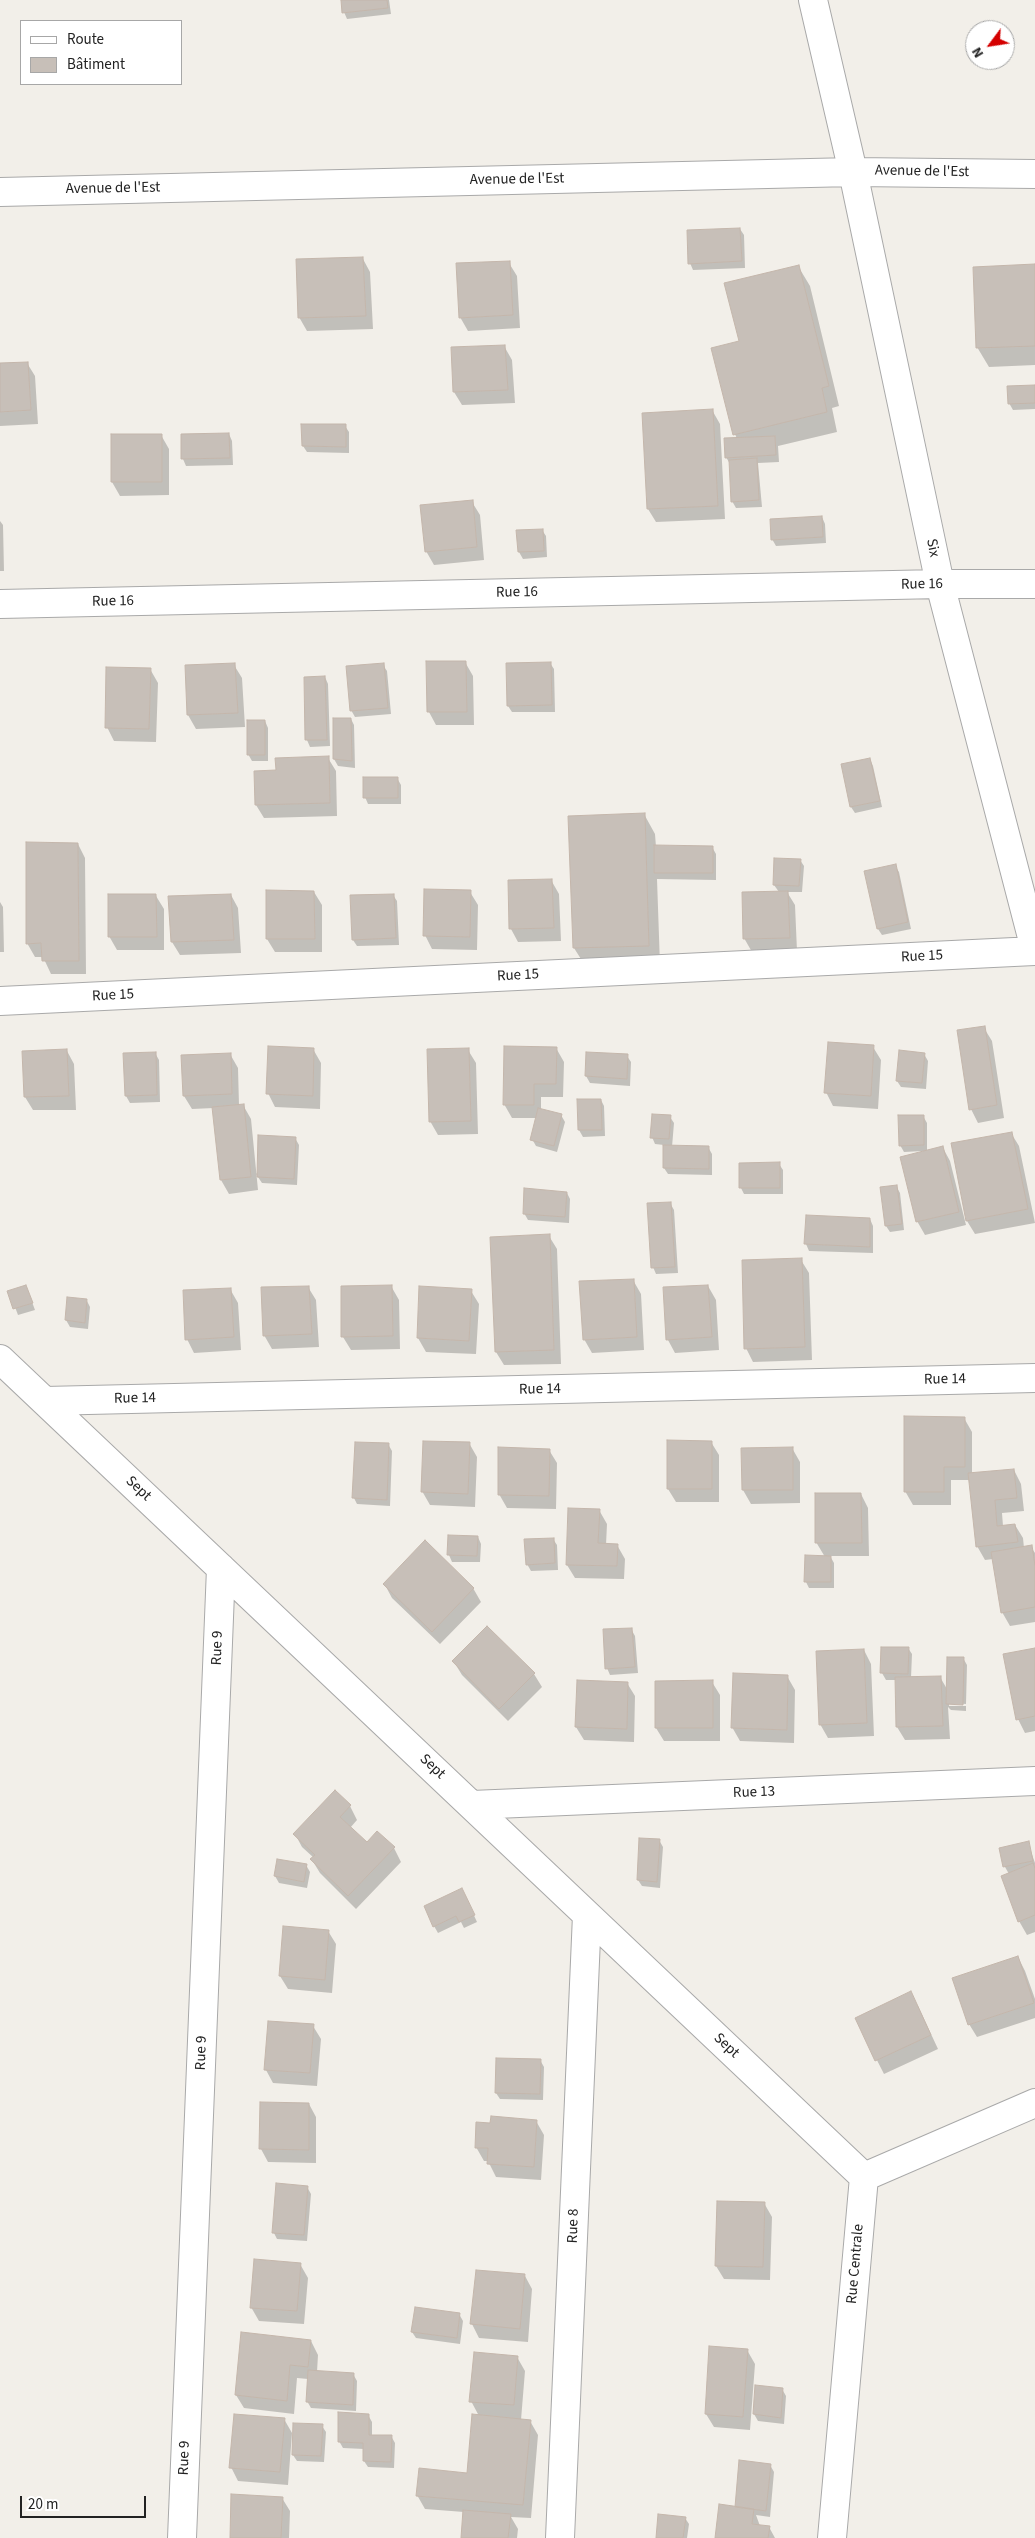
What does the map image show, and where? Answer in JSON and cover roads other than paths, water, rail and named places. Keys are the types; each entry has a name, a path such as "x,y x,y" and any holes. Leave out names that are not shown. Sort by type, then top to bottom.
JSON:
{"street":[{"name":"Six","path":"814,0 853,172 940,584 1035,950"},
{"name":"Avenue de l'Est","path":"0,192 853,172 1035,174"},
{"name":"Rue 16","path":"0,604 940,584 1035,584"},
{"name":"Rue 15","path":"0,1001 1035,950"},
{"name":"Sept","path":"0,1359 864,2176"},
{"name":"Rue 14","path":"45,1402 1035,1378"},
{"name":"Rue 9","path":"182,2538 221,1568"},
{"name":"Rue 13","path":"472,1805 1035,1780"},
{"name":"Rue 8","path":"560,2538 587,1915"},
{"path":"864,2176 1035,2103"},
{"name":"Rue Centrale","path":"832,2538 864,2176"}]}
